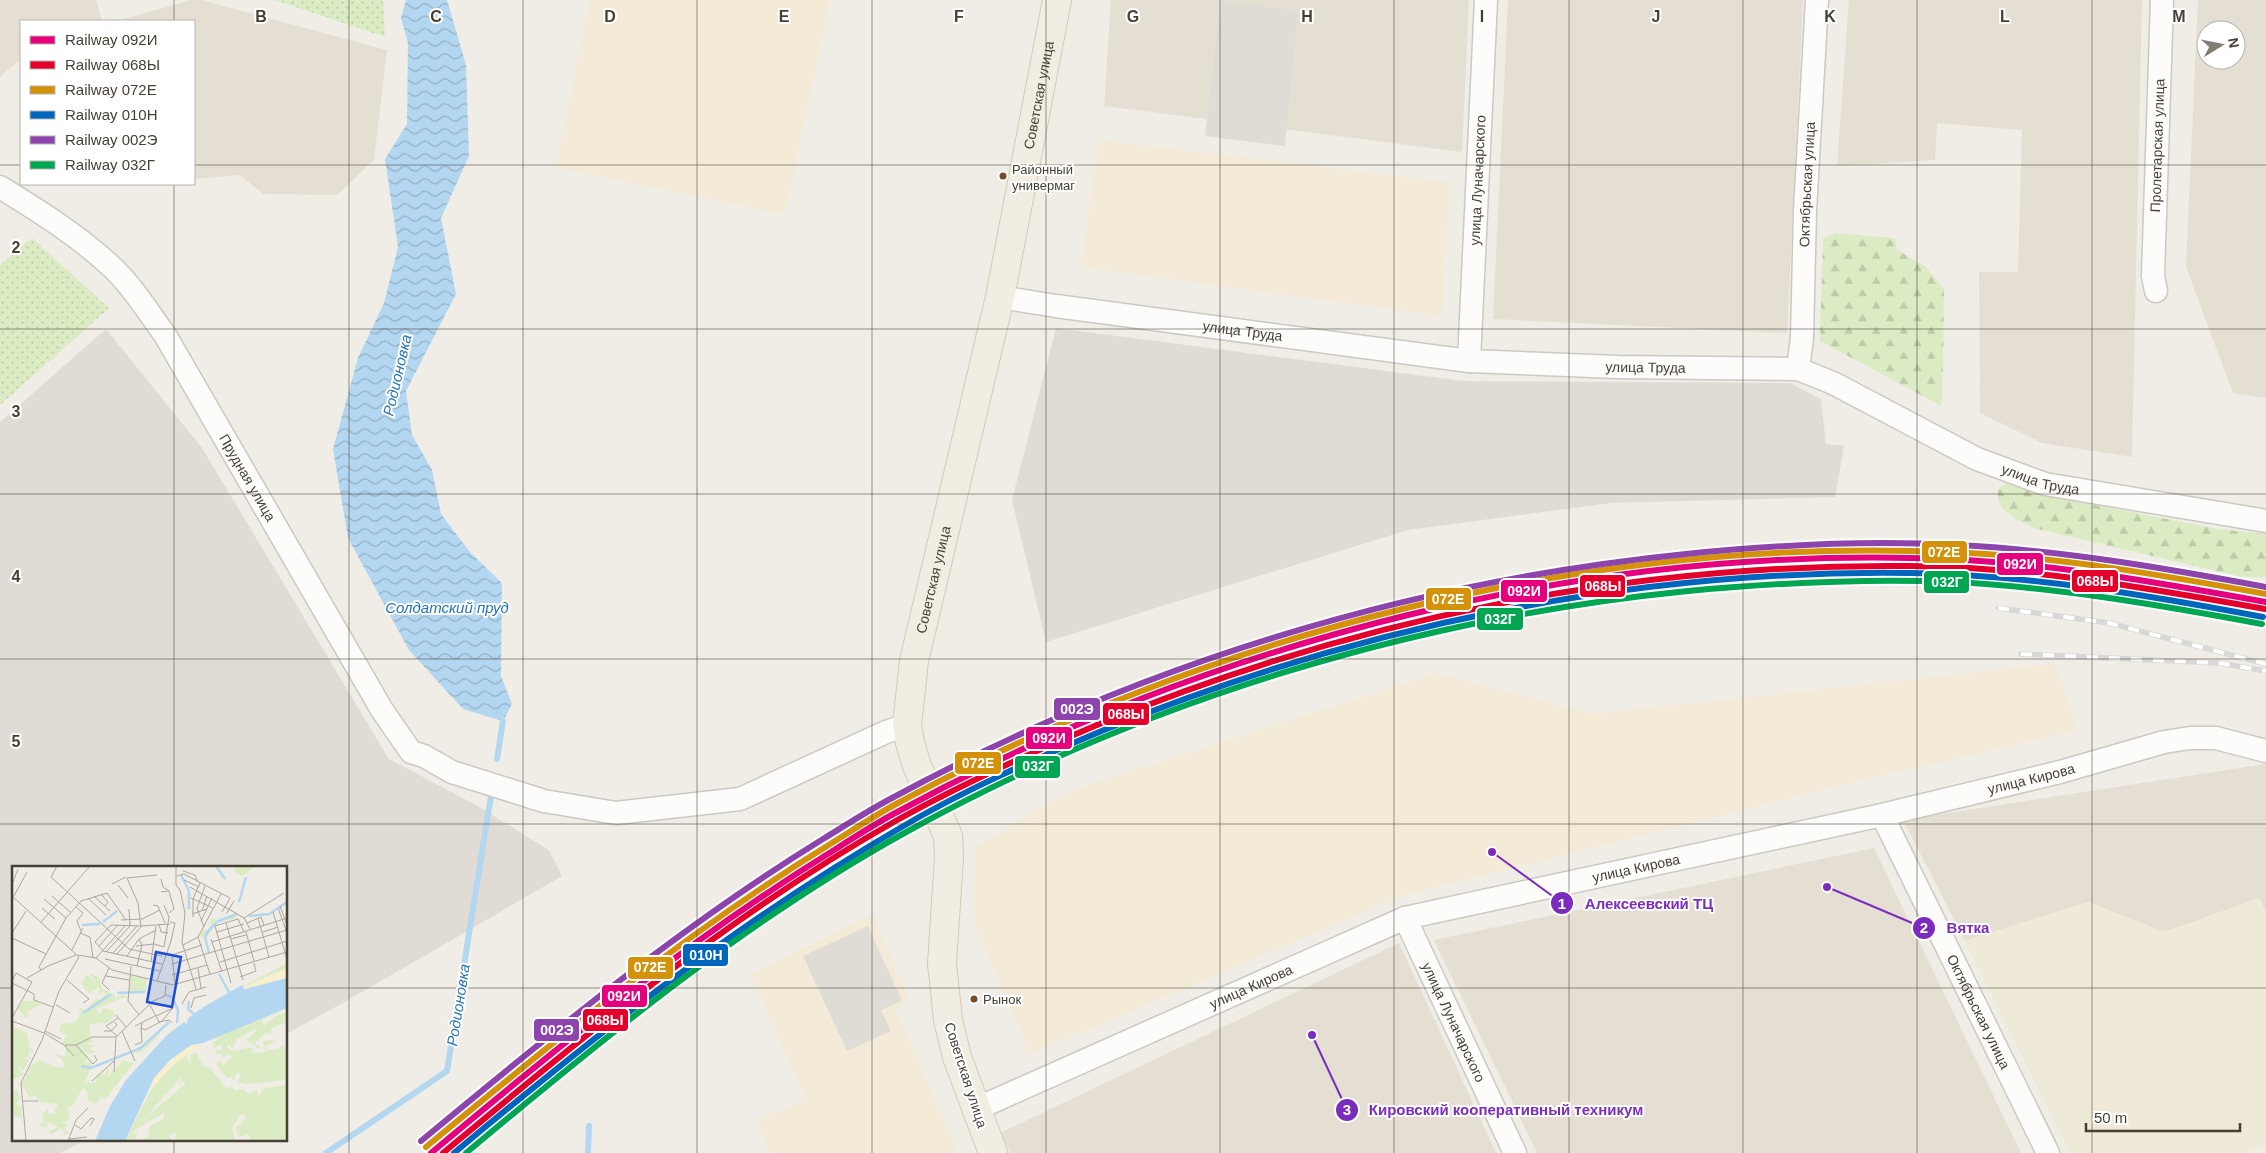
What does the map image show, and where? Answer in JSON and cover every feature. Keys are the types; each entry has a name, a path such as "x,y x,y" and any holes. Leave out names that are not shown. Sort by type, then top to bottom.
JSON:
{"main road":[{"name":"Советская улица","path":"993,1153 958,1057 948,1020 942,963 949,857 948,836 917,766 910,744 907,725 914,661 1000,297 1057,0"}],"street":[{"name":"улица Луначарского","path":"1469,361 1486,0"},
{"name":"Октябрьская улица","path":"1798,368 1802,338 1805,211 1817,0"},
{"name":"Пролетарская улица","path":"2156,291 2153,276 2162,0"},
{"name":"Прудная улица","path":"0,187 55,222 82,242 114,269 141,301 165,335 382,710 411,752 424,756 452,772 544,801 616,813 675,808 740,799 886,732 907,725"},
{"name":"улица Труда","path":"1000,297 1469,361 1618,367 1798,368 1833,382 1977,459 2045,484 2266,521"},
{"name":"улица Кирова","path":"976,1110 1405,918 1882,815 2060,772 2164,742 2190,738 2216,738 2266,751"},
{"name":"Октябрьская улица","path":"1882,815 2048,1153"},
{"name":"улица Луначарского","path":"1405,918 1515,1153"}],"shaded area":[{"path":"0,0 96,0 102,20 20,20 20,59 0,77"},
{"path":"191,0 201,0 387,50 374,160 337,195 263,194 240,175 195,179 195,20 121,20"},
{"path":"590,0 830,0 785,215 556,167"},
{"path":"1111,0 1469,0 1462,152 1104,106"},
{"path":"1508,0 1803,0 1787,333 1493,319"},
{"path":"1849,0 2142,0 2132,457 2042,443 1980,413 1979,272 2018,272 2022,130 1937,123 1935,160 1837,166"},
{"path":"2198,0 2266,0 2266,398 2233,393 2186,267 2196,44 2196,70 2246,70 2246,20 2197,20"},
{"path":"1221,1 1298,11 1285,146 1205,136"},
{"path":"1099,140 1450,182 1442,316 1081,267"},
{"path":"1056,328 1463,381 1790,383 1821,399 1826,444 1844,446 1835,497 1611,503 1408,530 1046,642 1012,500"},
{"path":"106,329 202,448 389,759 476,805 549,850 562,876 288,1033 288,866 12,866 12,1140 87,1140 60,1153 0,1153 0,422"},
{"path":"2055,664 2078,730 1865,780 1402,896 1029,1055 974,921 974,848 1072,790 1437,673 1591,714"},
{"path":"2266,764 2266,912 2259,898 2165,932 2088,902 1965,941 1903,820"},
{"path":"1874,848 2021,1153 1537,1153 1434,940"},
{"path":"2259,898 2266,912 2266,1146 2247,1153 2070,1153 1965,941 2088,902 2165,932"},
{"path":"872,914 910,1000 896,1009 958,1153 770,1153 757,1120 806,1100 751,974"},
{"path":"868,926 902,1001 881,1010 891,1031 847,1051 803,956"},
{"path":"1399,943 1496,1153 1010,1153 1000,1133"}],"green space":[{"path":"275,0 383,0 385,37"},
{"path":"1834,233 1895,238 1897,250 1926,267 1944,289 1941,406 1820,341 1823,238"},
{"path":"32,238 109,308 0,405 0,265"},
{"path":"2006,483 2044,495 2218,529 2266,534 2266,577 2242,577 2038,529 2009,515 2004,509 1998,496 1999,488"}],"water":[{"name":"Солдатский пруд","path":"406,0 447,0 466,65 469,156 441,218 456,294 406,391 412,435 432,470 441,514 470,552 502,583 501,676 512,704 503,721 463,709 409,650 348,538 333,449 358,358 384,303 398,247 385,159 407,124 408,43 401,18"}],"waterway":[{"name":"Родионовка","path":"497,759 503,721 500,715"},
{"name":"Родионовка","path":"326,1153 447,1071 491,796"},
{"path":"588,1153 589,1126"}],"railway":[{"path":"1998,608 2109,623 2266,664"},
{"path":"2021,654 2219,663 2266,671"}],"rail line":[{"name":"002Э","path":"421,1141 518,1061 667,945 770,873 866,813 985,750 1081,708 1178,670 1277,637 1377,608 1479,585 1582,567 1686,554 1787,546 1889,543 1996,547 2074,555 2266,587"},
{"name":"072Е","path":"426,1147 523,1067 671,952 774,880 878,814 1017,743 1143,690 1273,645 1405,608 1540,580 1675,561 1812,552 1948,552 1988,554 2068,562 2147,573 2266,594"},
{"name":"092И","path":"431,1153 527,1073 675,958 778,886 873,826 1020,750 1145,697 1275,652 1407,615 1542,587 1677,568 1813,559 1949,559 2028,565 2148,581 2266,602"},
{"name":"068Ы","path":"443,1153 607,1019 720,934 838,855 899,819 997,769 1097,725 1194,688 1293,655 1394,627 1495,605 1598,587 1701,575 1806,568 1910,566 1999,570 2133,586 2265,609"},
{"name":"010Н","path":"454,1153 616,1022 726,940 840,864 924,814 974,788 1104,730 1201,693 1299,661 1399,634 1500,611 1602,593 1704,581 1808,574 1911,573 2044,582 2176,601 2263,617"},
{"name":"032Г","path":"466,1153 679,981 791,902 849,865 908,831 999,784 1093,742 1189,704 1286,672 1385,644 1486,621 1587,604 1688,591 1787,584 1853,581 1991,584 2069,592 2262,624"}],"place":[{"name":"Районный универмаг","path":"1003,176"},
{"name":"Алексеевский ТЦ","path":"1492,852"},
{"name":"Вятка","path":"1827,887"},
{"name":"Рынок","path":"974,999"},
{"name":"Кировский кооперативный техникум","path":"1312,1035"}]}
